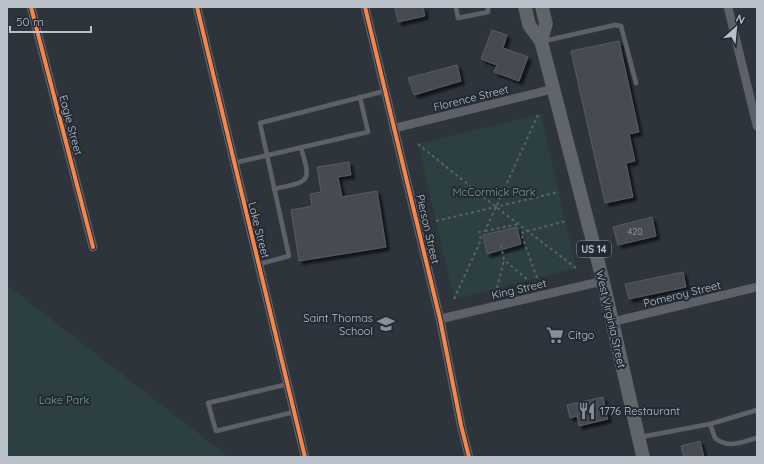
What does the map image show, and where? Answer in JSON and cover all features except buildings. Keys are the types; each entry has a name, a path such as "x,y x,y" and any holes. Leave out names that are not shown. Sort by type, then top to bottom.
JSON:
{"main road":[{"name":"West Virginia Street","path":"525,7 530,25 541,41 603,281 643,457"},
{"name":"West Virginia Street","path":"541,41 546,24 542,7"}],"street":[{"name":"Eagle Street","path":"30,7 93,247"},
{"name":"Lake Street","path":"197,7 305,457"},
{"name":"Pierson Street","path":"365,7 440,319 461,425 469,457"},
{"path":"728,7 757,126"},
{"name":"Florence Street","path":"394,128 553,89"},
{"name":"King Street","path":"440,319 603,281"},
{"name":"Pomeroy Street","path":"612,322 757,287"}],"lane":[{"path":"456,7 458,18 488,12 488,7"},
{"path":"541,41 615,25 621,26 636,83"},
{"path":"258,264 289,256 260,123 386,90"},
{"path":"234,163 368,132 360,97"},
{"path":"274,189 301,183 306,179 308,174 301,148"},
{"path":"288,384 208,403 216,431 294,412"},
{"path":"638,437 710,424 757,410"},
{"path":"710,424 715,438 726,445 757,438"}],"path":[{"path":"485,231 538,115"},
{"path":"418,144 496,207 576,268"},
{"path":"436,220 559,192"},
{"path":"537,278 521,233 566,221"},
{"path":"454,299 481,240 479,232 519,224"},
{"path":"497,288 504,260 501,245"},
{"path":"504,260 528,280"}],"green space":[{"name":"McCormick Park","path":"541,114 576,268 454,299 418,144"},
{"name":"Lake Park","path":"7,285 225,454 223,457 7,457"}],"cycle path":[{"path":"31,7 93,247"},
{"path":"197,7 305,457"},
{"path":"365,7 440,319 461,425 469,457"}],"place":[{"name":"Saint Thomas School","path":"386,324"},
{"name":"Citgo","path":"555,335"},
{"name":"1776 Restaurant","path":"587,411"}]}
